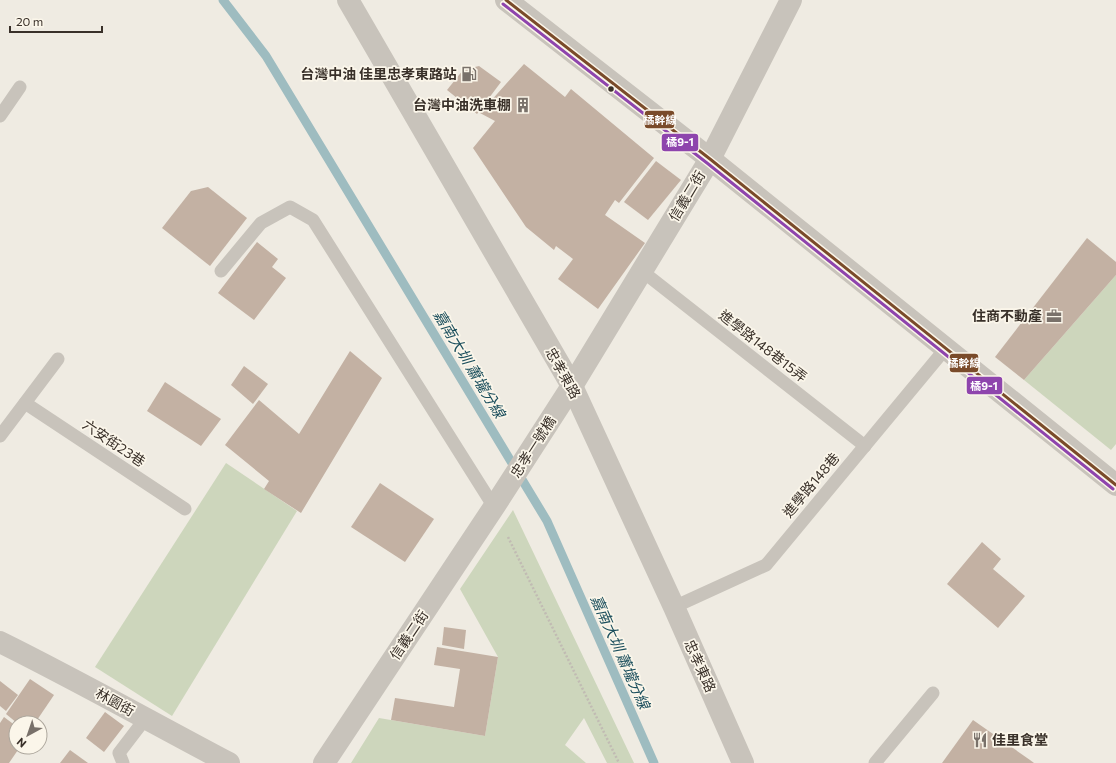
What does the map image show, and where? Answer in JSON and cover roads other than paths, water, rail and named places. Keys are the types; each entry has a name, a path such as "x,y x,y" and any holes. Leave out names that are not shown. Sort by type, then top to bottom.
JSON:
{"street":[{"name":"忠孝東路","path":"348,0 572,386 674,607 743,763"},
{"path":"506,0 710,159 1116,484"},
{"name":"信義二街","path":"572,386 710,159 791,0"},
{"name":"忠孝一號橋","path":"494,507 572,386"},
{"name":"信義二街","path":"324,763 494,507"},
{"name":"林園街","path":"0,642 60,671 145,719 229,763"}],"lane":[{"path":"0,116 20,87"},
{"path":"220,271 261,223 290,207 313,220 494,507"},
{"name":"進學路148巷15弄","path":"642,272 865,446"},
{"name":"進學路148巷","path":"674,607 766,565 946,348"},
{"path":"0,436 58,359"},
{"name":"六安街23巷","path":"25,403 185,509"},
{"path":"875,763 933,693"},
{"path":"123,763 120,753 145,719"}],"waterway":[{"name":"嘉南大圳 蕭壠分線","path":"223,0 266,56 547,521 654,763"}],"place":[{"name":"台灣中油 佳里忠孝東路站","path":"469,74"},
{"name":"台灣中油洗車棚","path":"523,105"},
{"name":"住商不動產","path":"1054,316"},
{"name":"佳里食堂","path":"980,740"}]}
